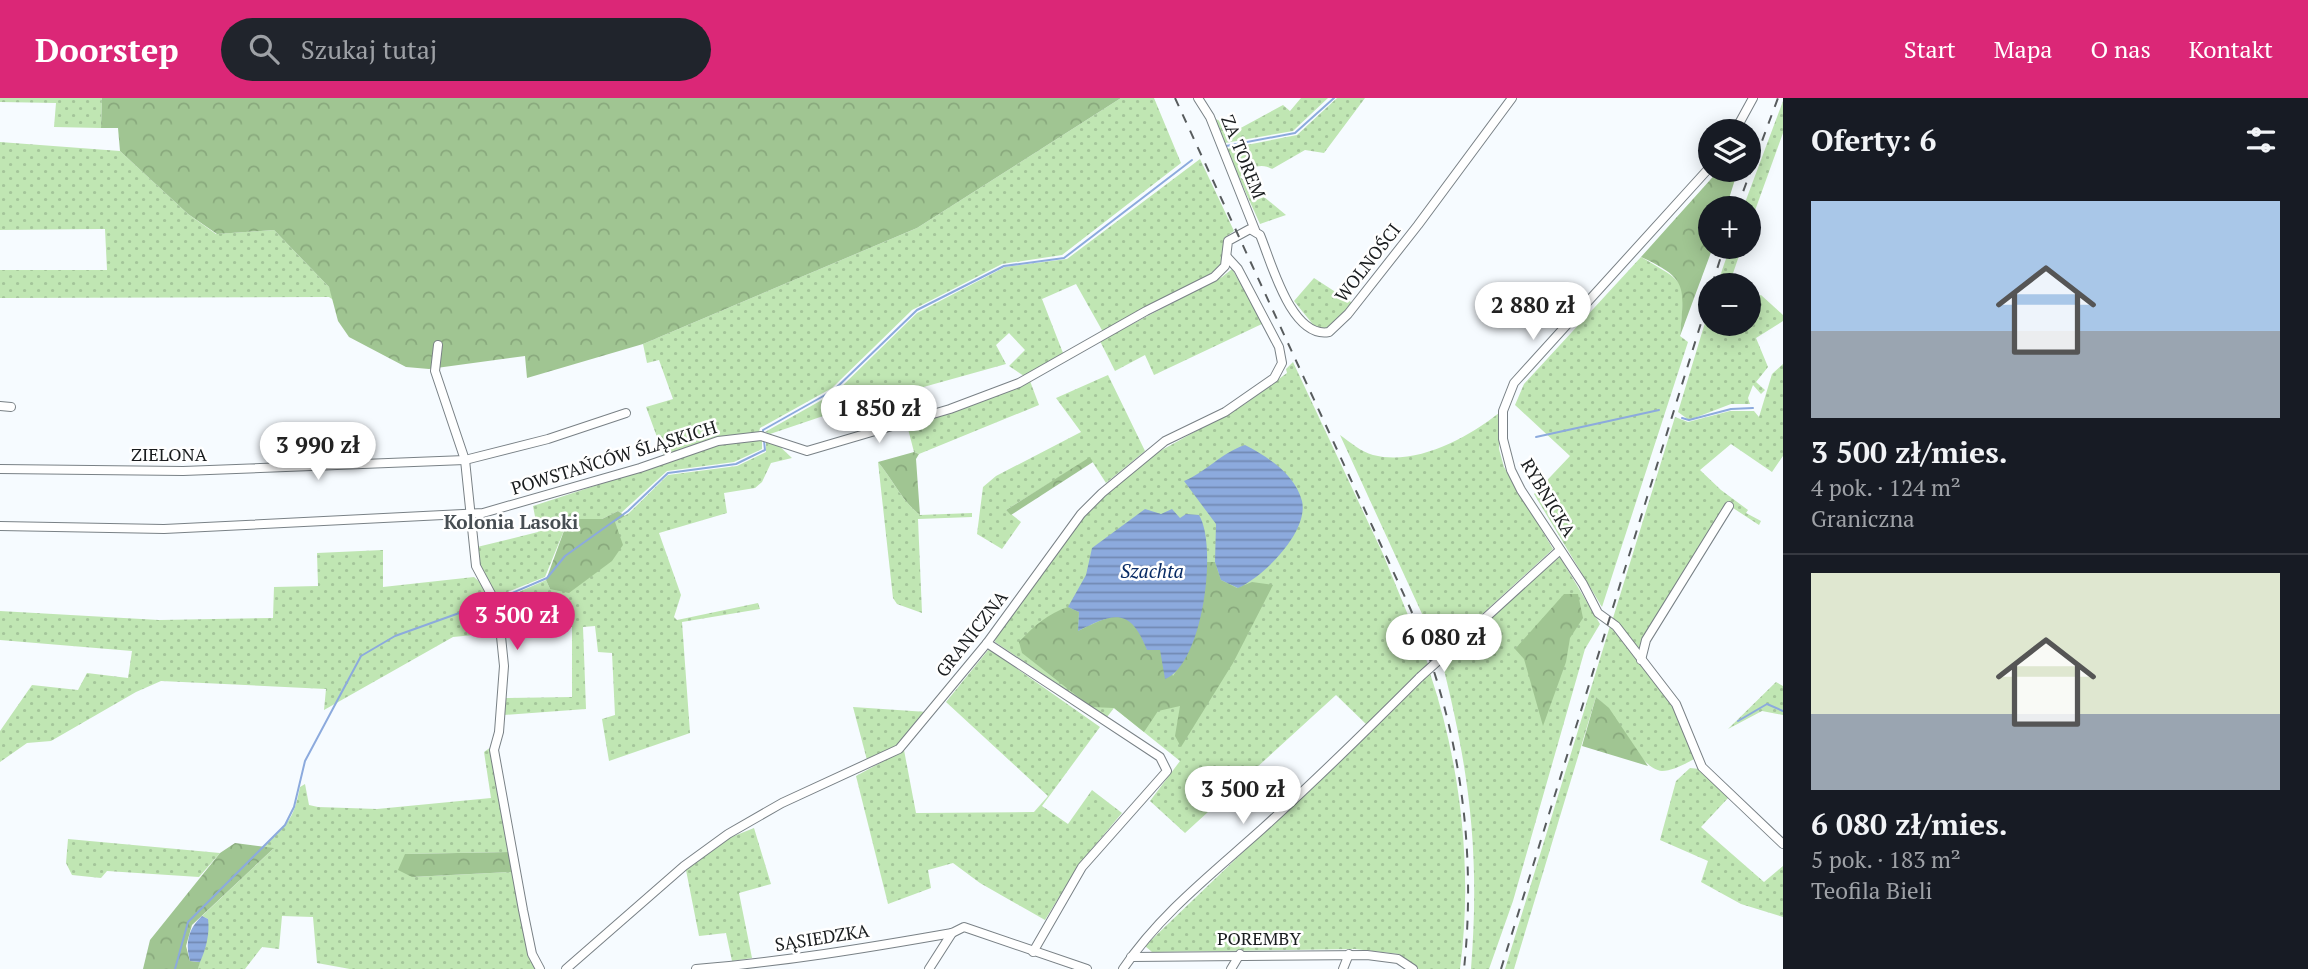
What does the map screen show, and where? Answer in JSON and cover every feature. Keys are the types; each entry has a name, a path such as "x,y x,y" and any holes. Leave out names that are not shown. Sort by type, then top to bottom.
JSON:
{"street":[{"name":"ZA TOREM","path":"1198,98 1210,117 1253,229"},
{"name":"WOLNOŚCI","path":"1253,229 1290,306 1304,324 1314,331 1329,332 1348,314 1410,236 1512,98"},
{"path":"1742,119 1753,98"},
{"name":"RYBNICKA","path":"1698,181 1514,383 1502,415 1506,455 1511,470 1598,613 1616,626 1677,707 1702,766 1783,844"},
{"name":"POWSTAŃCÓW ŚLĄSKICH","path":"0,526 164,529 469,513 538,499 718,441 761,436 807,451 950,408 1019,383 1146,311 1214,277 1225,266 1228,241 1253,229"},
{"name":"GRANICZNA","path":"566,969 684,866 728,834 782,803 899,749 987,643 1081,514 1102,493 1165,441 1224,412 1269,382 1279,370 1282,359 1279,347 1241,273 1227,257"},
{"path":"439,345 435,371 465,460 475,566 498,607 504,666 499,732 494,750 532,954 540,969"},
{"path":"0,406 11,407"},
{"name":"ZIELONA","path":"0,468 209,471 465,460 548,439 626,413"},
{"path":"1641,660 1646,640 1729,506"},
{"path":"1123,969 1138,947 1167,915 1371,726 1448,650 1560,550"},
{"path":"987,643 1160,757 1167,771 1082,867 1033,952"},
{"name":"SĄSIEDZKA","path":"696,969 766,963 952,933 964,927 1087,969"},
{"path":"929,969 952,933"},
{"path":"1138,947 1154,957"},
{"path":"1225,954 1232,968"},
{"path":"1232,968 1240,954"},
{"path":"1343,969 1349,954"},
{"name":"POREMBY","path":"1130,957 1349,954 1394,958 1413,969"}],"green space":[{"path":"0,98 102,98 101,128 54,127 56,103 0,102"},
{"path":"102,98 1121,98 917,228 643,344 527,378 525,356 429,369 406,367 349,337 338,321 329,287 274,230 217,234 188,214 120,151 118,128 101,128"},
{"path":"1121,98 1154,98 1181,163 1062,255 1002,264 912,310 832,388 760,428 759,432 726,436 664,456 646,407 673,399 659,360 647,363 643,344 917,228"},
{"path":"1301,98 1328,98 1293,131 1225,143 1214,118 1237,130 1283,105 1290,111"},
{"path":"1337,98 1365,98 1324,153 1305,150 1272,169 1255,167 1240,177 1286,215 1260,224 1226,149 1297,135"},
{"path":"1783,101 1783,133 1760,196 1747,196 1753,182 1761,182 1761,160"},
{"path":"0,142 120,151 188,214 216,234 274,230 329,287 335,301 329,297 0,298 0,270 107,270 105,229 0,230"},
{"path":"1200,159 1234,231 1224,238 1221,266 1200,281 1103,332 1076,284 1042,299 1063,353 1024,376 1009,366 1025,350 1009,333 996,345 1006,364 841,410 770,434 765,432 836,392 917,313 1005,267 1067,259"},
{"path":"1708,182 1734,182 1730,196 1698,196 1698,259 1709,259 1703,273 1698,273 1698,287 1680,336 1680,286 1668,272 1641,257"},
{"path":"1641,257 1681,286 1683,304 1680,336 1688,342 1602,607 1534,494 1570,456 1515,405 1524,384"},
{"path":"1726,259 1738,259 1733,273 1721,273"},
{"path":"1232,269 1264,323 1154,375 1145,355 1115,371 1100,341 1222,277"},
{"path":"1314,278 1354,304 1326,330 1315,327 1294,301"},
{"path":"1761,295 1783,315 1783,321 1761,335"},
{"path":"1701,336 1759,336 1756,338 1768,367 1756,382 1765,390 1761,394 1753,385 1748,398 1750,404 1731,404 1689,420 1678,412"},
{"path":"1293,362 1383,554 1428,664 1367,725 1336,695 1185,833 1150,801 1180,761 1114,708 1107,717 995,642 996,635 1087,511 1151,456 1245,404 1287,373 1286,369"},
{"path":"1783,364 1783,456 1772,472 1731,444 1700,470 1748,510 1746,513 1761,521 1759,525 1730,506 1641,653 1613,618 1675,417 1688,422 1730,411 1754,411 1759,417 1772,374"},
{"path":"1108,375 1145,451 1106,483 1090,458 1006,510 1021,522 1002,549 977,534 983,487 996,476 1081,432 1056,398"},
{"path":"1030,381 1039,405 919,454 914,452 907,425 1010,391"},
{"path":"1499,413 1499,449 1504,467 1553,549 1440,653 1340,435 1369,454 1406,457 1456,441"},
{"path":"762,440 762,449 734,462 667,471 621,513 618,511 602,519 561,519 565,528 545,577 495,597 477,565 473,548 538,532 533,506 720,445"},
{"path":"766,440 774,441 792,458 771,463 762,482 755,488 724,493 727,513 659,533 681,595 674,617 677,620 758,603 760,609 682,622 690,733 609,761 602,719 615,715 612,653 598,652 595,626 583,627 586,709 504,715 505,698 572,697 572,627 505,625 498,601 546,580 550,589 615,522 629,513 668,475 737,466 766,452"},
{"path":"914,452 919,454 916,459 920,515 903,497 878,462"},
{"path":"1090,457 1093,462 1011,515 1006,510"},
{"path":"878,462 903,497 920,515 972,513 972,517 918,519 922,613 897,604 893,598"},
{"path":"618,511 625,516 615,522 623,545 612,561 569,593 550,589 546,580 565,528 561,519 571,514 576,519 602,519"},
{"path":"383,550 383,587 474,577 488,595 494,633 453,637 324,710 326,689 161,681 136,692 51,741 27,743 0,762 0,731 32,685 78,690 87,673 128,678 132,651 0,640 0,611 159,620 273,618 274,587 318,586 317,553"},
{"path":"1560,557 1600,624 1585,649 1513,901 1489,969 1471,969 1474,889 1470,814 1460,741 1442,662 1484,620"},
{"path":"1207,562 1215,562 1221,580 1237,588 1252,582 1273,585 1233,663 1181,747 1175,736 1180,706 1158,711 1144,732 1114,708 1091,707 1022,653 1019,642 1025,636 1047,617 1068,607 1079,612 1078,631 1112,617 1127,619 1134,625 1147,649 1160,649 1173,676 1189,648 1198,622"},
{"path":"1564,594 1578,594 1583,618 1570,638 1566,662 1543,726 1524,659 1515,649"},
{"path":"1610,626 1676,710 1694,759 1670,770 1653,768 1636,751 1612,715 1596,697 1514,969 1505,969"},
{"path":"989,649 1100,727 1042,806 1068,824 1092,790 1122,813 1080,863 1045,920 980,883 953,863 928,870 931,888 888,904 856,776 904,750 916,813 1034,812 1048,796 946,702"},
{"path":"1430,673 1450,745 1462,819 1465,894 1460,969 1419,969 1399,954 1355,949 1152,952 1145,946"},
{"path":"1776,682 1783,686 1783,715 1762,711 1728,729"},
{"path":"1596,697 1609,708 1648,766 1582,746"},
{"path":"853,707 927,712 901,741 886,752 867,760"},
{"path":"491,747 510,852 405,854 413,877 512,872 526,943 535,969 350,969 317,963 313,917 282,916 279,949 262,947 245,969 198,969 208,919 202,916 273,849 264,847 292,815 300,787 305,784 309,805 318,807 377,809 491,798 484,752"},
{"path":"1690,768 1700,769 1729,797 1701,827 1764,882 1783,866 1783,917 1741,904 1701,882 1708,861 1660,840 1676,781"},
{"path":"754,828 771,884 739,893 752,958 732,961 726,933 699,936 686,870 724,840"},
{"path":"68,839 220,853 199,877 107,871 101,878 72,875 66,863"},
{"path":"235,843 274,848 192,925 186,946 190,961 200,962 198,969 143,969 150,940 220,853"},
{"path":"510,852 512,872 412,877 398,870 405,854"}],"water":[{"path":"1245,445 1263,455 1287,475 1302,501 1302,513 1298,526 1282,552 1260,574 1238,588 1221,580 1215,562 1216,524 1184,481"},
{"name":"Szachta","path":"1145,509 1161,514 1172,509 1180,518 1186,514 1199,515 1205,530 1207,577 1197,629 1189,652 1178,669 1165,679 1160,650 1147,650 1141,636 1127,620 1102,620 1078,631 1079,612 1068,607 1086,575 1092,548"},
{"path":"202,916 208,919 206,946 200,962 190,961 189,937"}],"waterway":[{"path":"1226,146 1295,133 1334,98"},
{"path":"763,433 763,430 834,390 917,310 1004,266 1064,258 1192,160"},
{"path":"1682,418 1689,420 1731,409 1753,408"},
{"path":"1536,437 1659,410"},
{"path":"498,599 547,578 565,556 628,511 668,473 736,464 765,450 764,441"},
{"path":"175,969 188,922 285,825 294,807 305,761 361,656 395,636 490,602"},
{"path":"1738,721 1767,704 1783,711"}],"railway":[{"path":"1175,98 1410,608 1427,651 1452,739 1466,831 1468,877 1464,969"},
{"path":"1741,196 1778,98"},
{"path":"1716,273 1720,259"},
{"path":"1501,969 1698,333"}],"district":[{"name":"Kolonia Lasoki","path":"511,522"}]}
